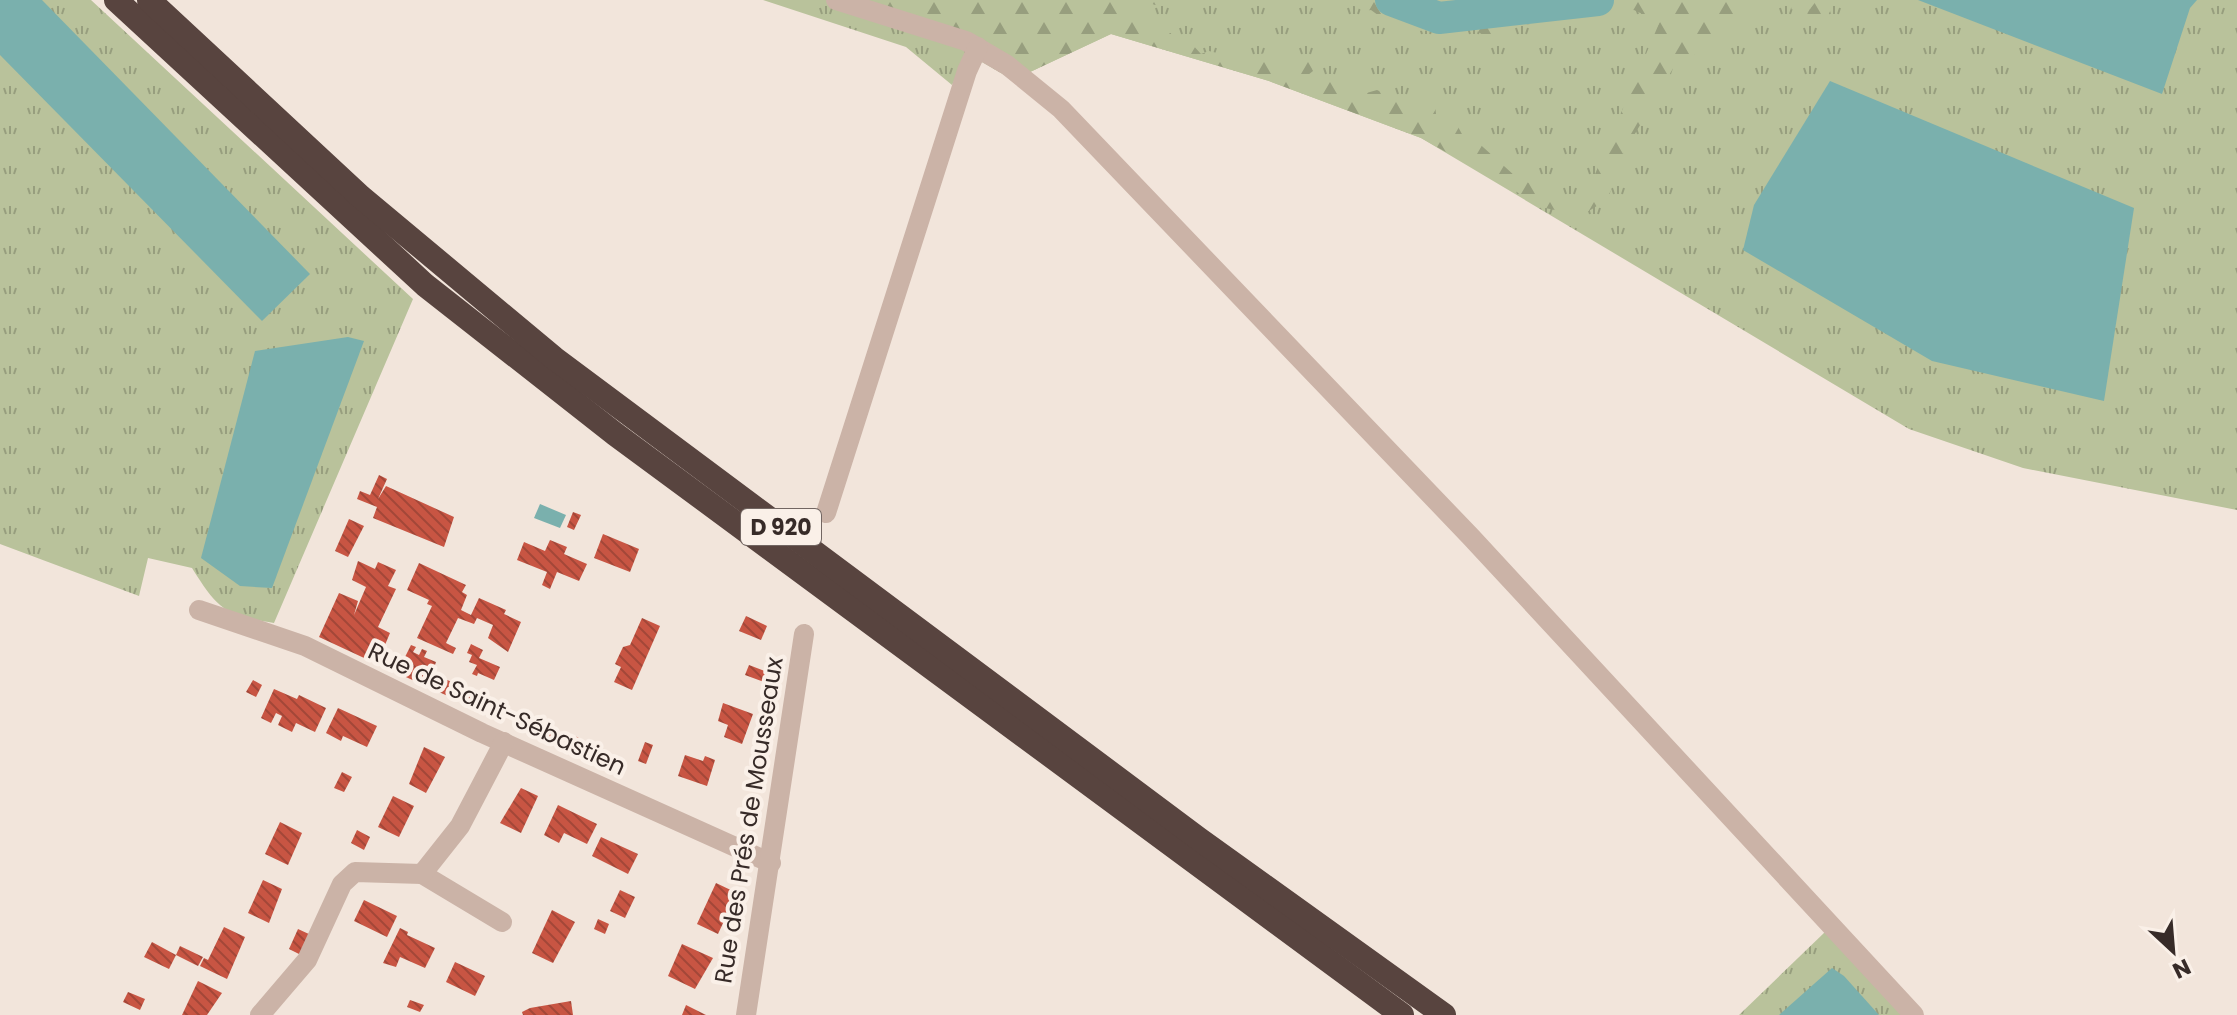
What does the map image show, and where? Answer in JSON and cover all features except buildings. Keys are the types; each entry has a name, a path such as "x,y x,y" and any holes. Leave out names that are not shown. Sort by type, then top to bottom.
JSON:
{"highway":[{"name":"D 920","path":"116,0 374,241 436,294 627,444 1402,1015"},
{"name":"D 920","path":"149,0 361,197 554,358 1187,830 1444,1015"}],"street":[{"path":"836,0 941,30 978,47 1007,65 1061,109 1122,169 1471,537 1914,1015"},
{"path":"826,513 967,71 978,47"},
{"name":"Rue de Saint-Sébastien","path":"199,610 305,646 504,742 771,863"},
{"name":"Rue des Prés de Mousseaux","path":"746,1015 804,634"},
{"path":"422,874 460,826 504,742"},
{"path":"273,1010 307,960 342,884 355,872 422,874 502,922"}],"green space":[{"path":"0,0 91,0 413,299 274,623 244,617 224,608 192,568 148,558 139,596 0,544"},
{"path":"763,0 2237,0 2237,510 2023,468 1909,429 1421,138 1269,81 1111,34 1013,80 968,54 952,85 906,47"},
{"path":"856,0 1126,0 1122,4 1128,9 1138,6 1149,16 1151,27 1165,27 1165,34 1171,33 1172,41 1178,38 1191,43 1201,54 1209,51 1241,59 1269,52 1310,61 1313,71 1308,75 1315,79 1346,77 1365,85 1363,94 1377,90 1412,106 1435,104 1436,114 1448,115 1450,124 1456,123 1463,136 1473,138 1515,176 1551,194 1561,189 1570,201 1565,212 1545,208 1421,138 1269,81 1111,34 1028,73"},
{"path":"1134,0 1172,0 1155,5 1145,1 1138,6"},
{"path":"1344,0 1440,0 1450,6 1464,1 1470,6 1484,0 1659,0 1653,19 1634,10 1626,11 1622,4 1610,4 1600,9 1588,6 1575,13 1569,9 1556,25 1513,22 1499,28 1488,39 1468,24 1457,30 1411,31 1387,16 1382,18 1371,10 1363,11"},
{"path":"1669,0 1771,0 1728,37 1675,65 1622,156 1608,199 1576,219"},
{"path":"1817,0 1836,0 1826,19 1791,9 1795,4 1810,9"},
{"path":"1825,932 1902,1015 1739,1015"}],"water":[{"path":"0,0 42,0 310,274 262,321 0,55"},
{"path":"1918,0 2197,0 2190,8 2162,94"},
{"path":"1830,81 2134,208 2104,401 1932,361 1743,250 1754,205"},
{"path":"348,337 364,341 272,588 240,586 201,558 255,351"},
{"path":"540,504 566,515 560,528 534,518"},
{"path":"1832,968 1844,976 1879,1015 1779,1015"}],"waterway":[{"path":"1391,0 1439,18 1598,0"}]}
